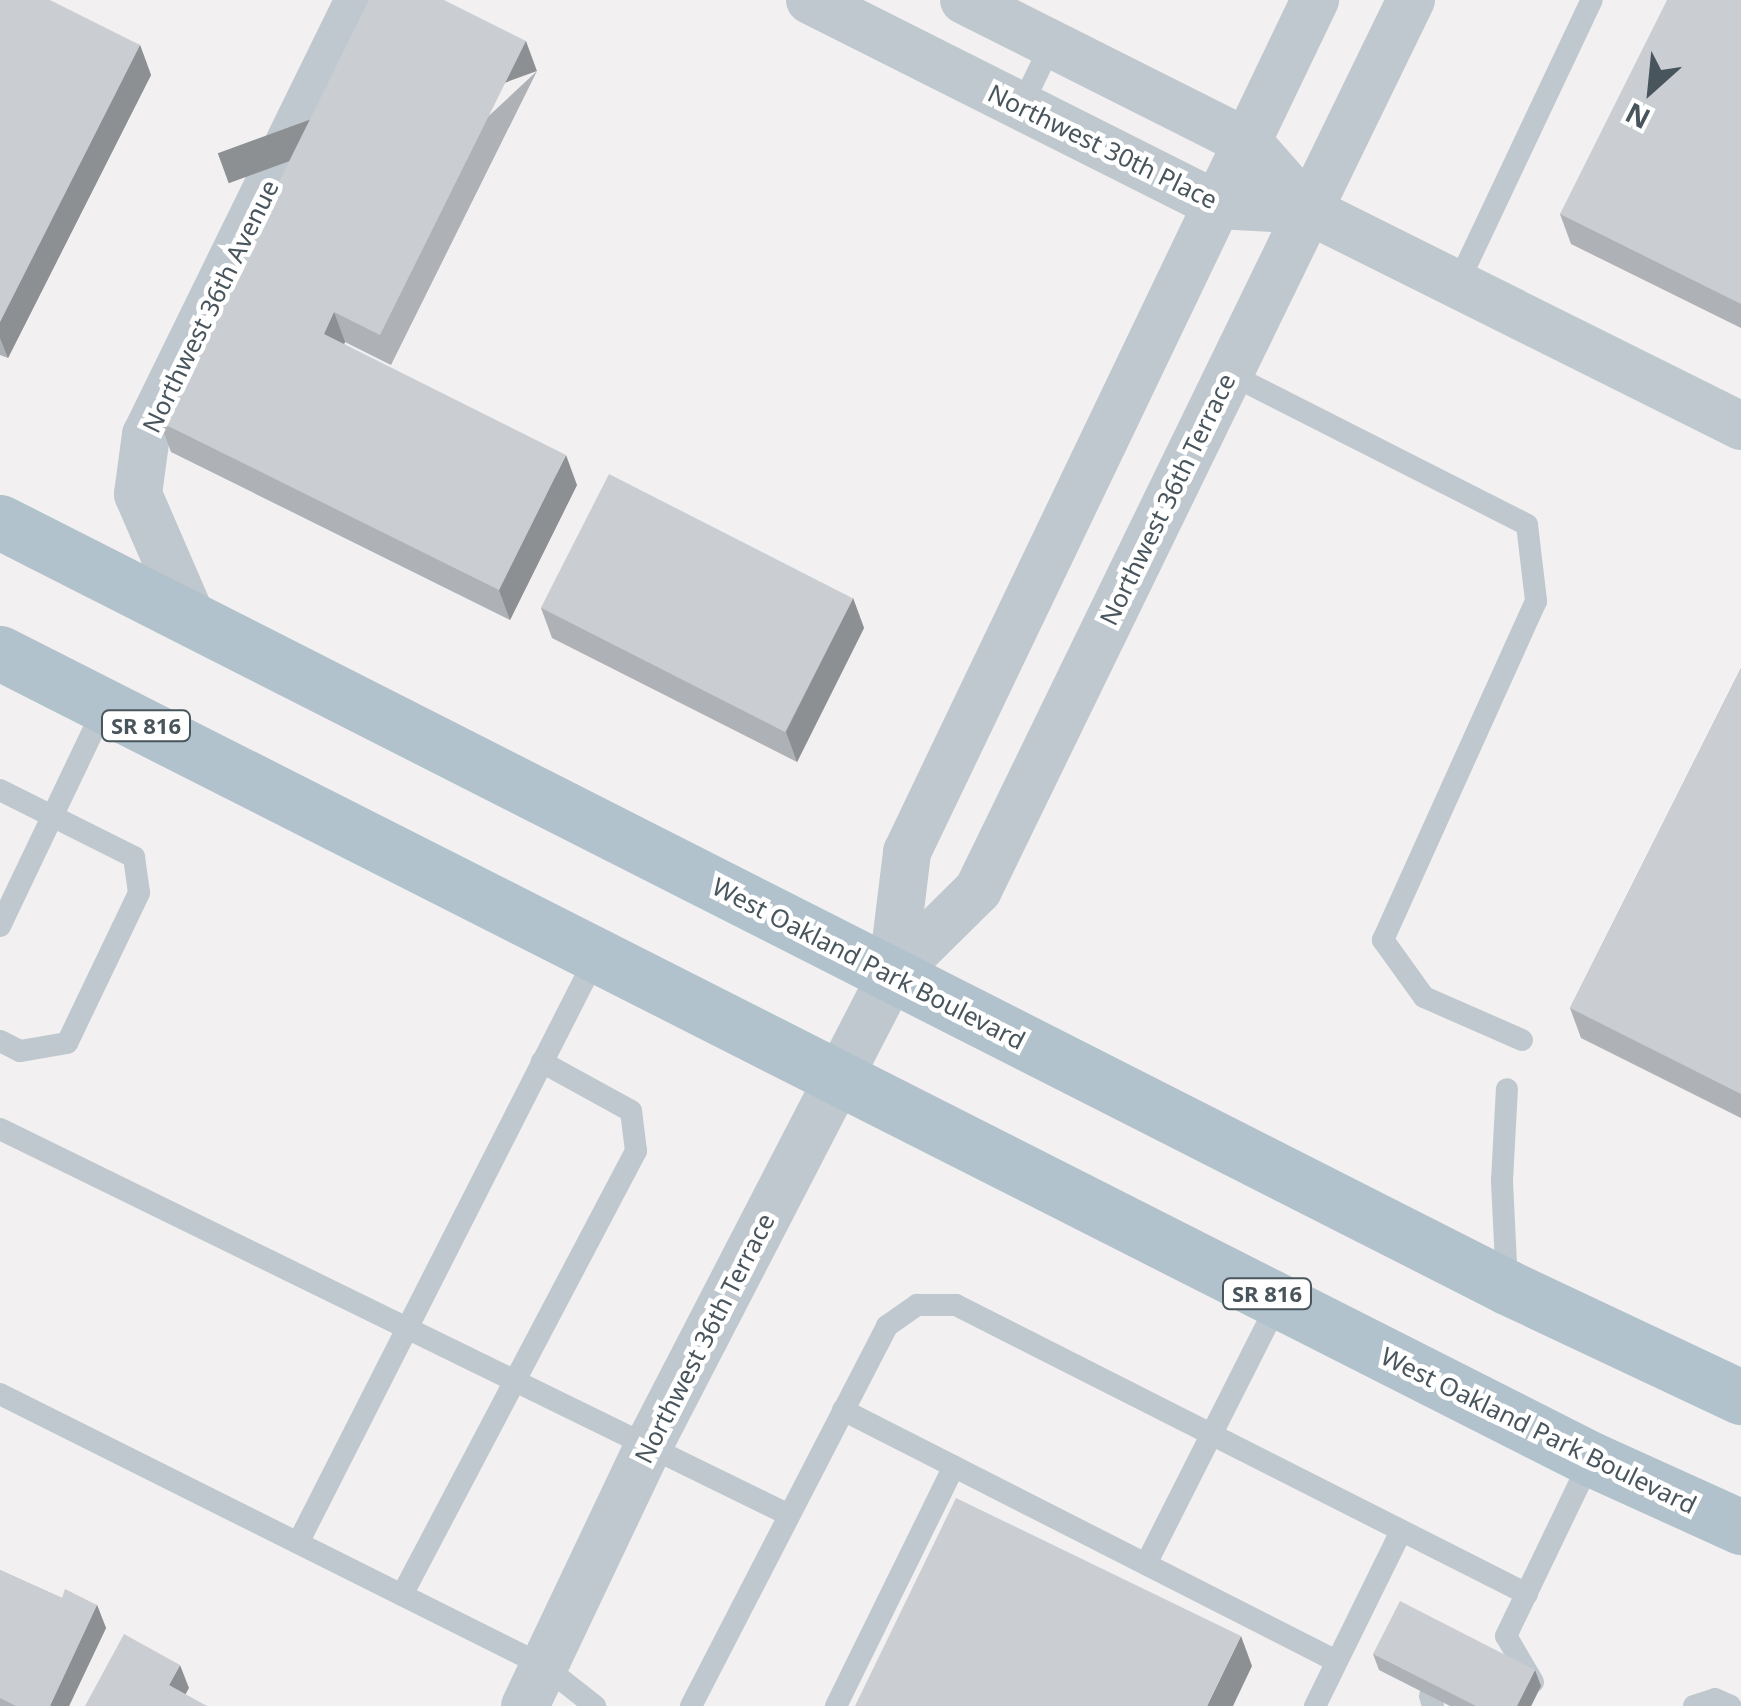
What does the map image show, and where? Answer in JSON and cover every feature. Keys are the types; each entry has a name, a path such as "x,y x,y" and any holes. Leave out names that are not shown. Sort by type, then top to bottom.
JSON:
{"main road":[{"name":"West Oakland Park Boulevard","path":"0,522 1507,1288 1741,1397"},
{"name":"West Oakland Park Boulevard","path":"0,652 1591,1459 1741,1528"}],"street":[{"name":"Northwest 36th Avenue","path":"192,619 138,494 146,434 359,0"},
{"name":"Northwest 30th Place","path":"810,0 1218,206 1308,210"},
{"path":"964,0 1250,144 1308,210 1741,426"},
{"name":"Northwest 36th Terrace","path":"892,975 906,852 1250,144 1315,0"},
{"name":"Northwest 36th Terrace","path":"534,1686 650,1442 892,975 978,890 1411,0"}],"lane":[{"path":"1457,284 1592,0"},
{"path":"1021,107 1052,43"},
{"path":"1228,374 1528,525 1536,601 1383,940 1424,997 1522,1040"},
{"path":"0,926 105,706"},
{"path":"0,790 134,858 139,893 67,1043 20,1051 0,1041"},
{"path":"298,1543 598,955"},
{"path":"402,1595 636,1151 631,1112 542,1062"},
{"path":"1507,1089 1502,1180 1507,1288"},
{"path":"0,1128 405,1332 650,1442 789,1515"},
{"path":"1146,1564 1280,1300"},
{"path":"691,1706 886,1326 916,1305 956,1305 1527,1594"},
{"path":"0,1394 402,1595 534,1686 595,1706"},
{"path":"844,1410 1336,1661"},
{"path":"1507,1669 1506,1636 1591,1459"},
{"path":"836,1706 954,1466"},
{"path":"1315,1706 1401,1531"},
{"path":"1478,1649 1506,1636"},
{"path":"1506,1636 1533,1682"},
{"path":"1694,1706 1715,1699 1731,1706"}],"building":[{"path":"0,0 50,0 140,45 0,322"},
{"path":"369,0 444,0 526,41 380,335 334,312 324,334 566,455 499,590 160,422"},
{"path":"1667,0 1741,0 1741,304 1560,214"},
{"path":"609,474 853,598 785,732 541,608"},
{"path":"1741,668 1741,1094 1570,1008"},
{"path":"956,1498 1241,1636 1207,1706 855,1706"},
{"path":"0,1570 62,1598 65,1589 97,1605 50,1706 16,1706 0,1698"},
{"path":"1400,1601 1535,1670 1517,1706 1476,1706 1373,1654"},
{"path":"124,1634 180,1665 169,1685 207,1706 85,1706"}]}
